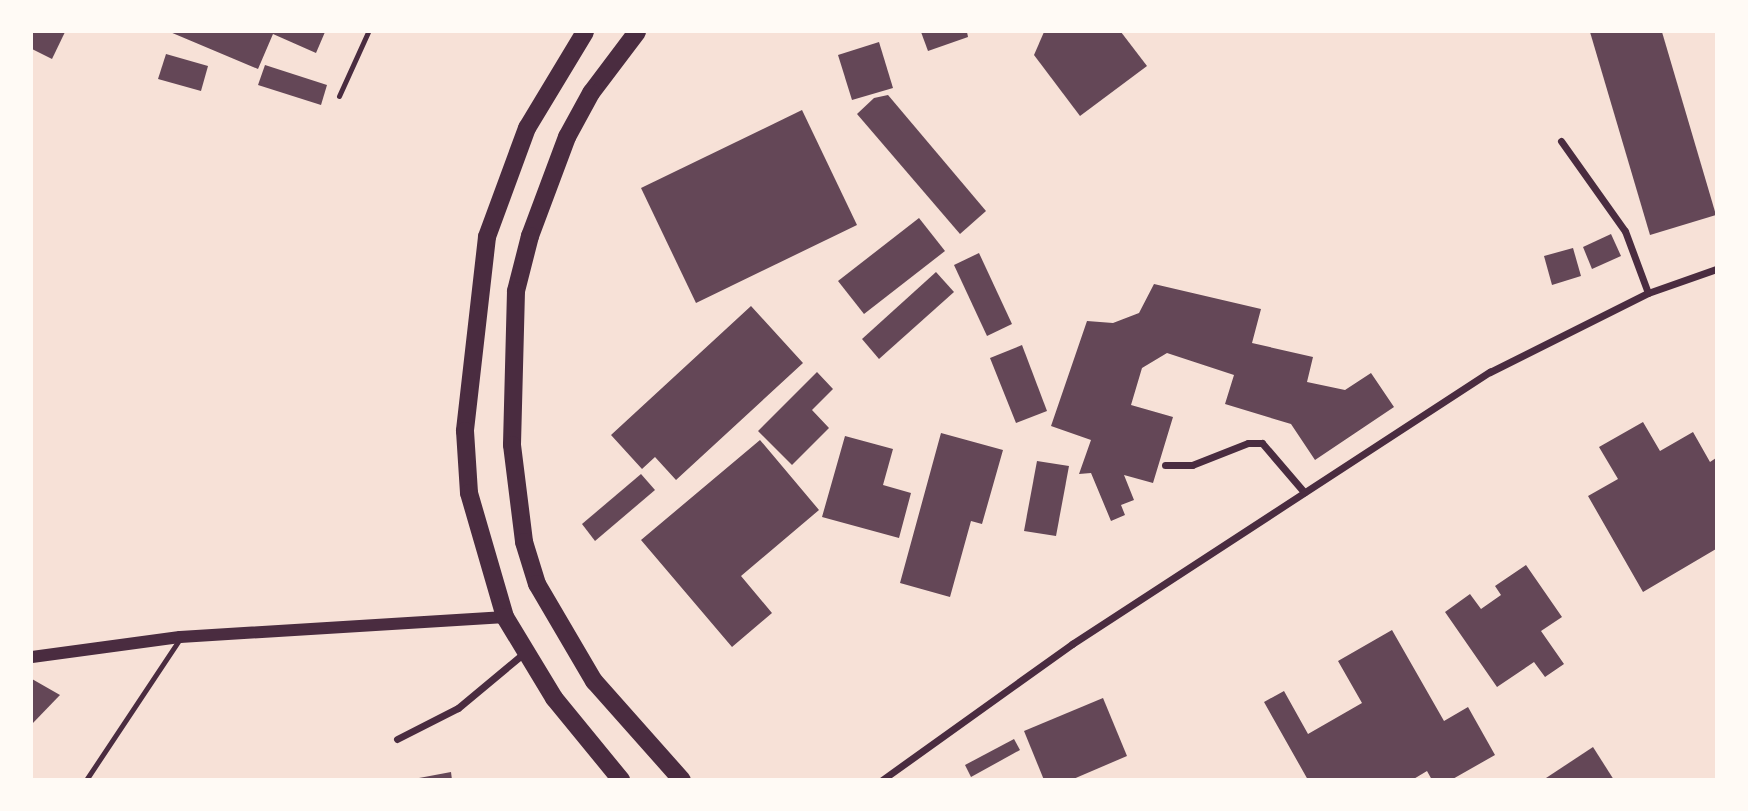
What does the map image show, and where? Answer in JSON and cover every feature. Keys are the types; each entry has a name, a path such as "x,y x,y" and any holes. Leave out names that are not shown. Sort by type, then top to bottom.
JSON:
{"main road":[{"path":"585,32 527,128 487,237 477,302 465,431 469,493 505,617 524,653 562,708 621,779"},
{"path":"637,32 591,93 546,183 516,291 512,445 524,542 537,584 594,681 682,779"}],"street":[{"path":"1561,141 1625,231 1648,293"},
{"path":"882,779 1072,643 1490,372 1648,293 1717,269"},
{"path":"1165,465 1192,465 1248,443 1262,443 1304,492"},
{"path":"32,657 180,637 505,617"},
{"path":"397,739 458,708 524,653"}],"lane":[{"path":"339,96 369,32"},
{"path":"86,779 180,637"}],"building":[{"path":"32,32 65,32 52,59 32,49"},
{"path":"170,32 325,32 316,53 273,34 258,69"},
{"path":"921,32 967,32 968,37 928,51"},
{"path":"1044,32 1121,32 1147,66 1080,116 1034,55"},
{"path":"1590,32 1662,32 1716,215 1650,235"},
{"path":"879,42 893,88 852,100 838,55"},
{"path":"166,54 208,66 201,91 158,79"},
{"path":"265,65 327,85 321,105 258,85"},
{"path":"888,95 986,211 960,234 857,114 874,98"},
{"path":"802,110 857,225 696,303 641,188"},
{"path":"919,218 945,251 864,314 838,281"},
{"path":"1611,234 1621,256 1592,269 1583,247"},
{"path":"1573,248 1581,276 1552,285 1544,256"},
{"path":"979,253 1012,324 987,336 954,265"},
{"path":"936,272 954,292 879,359 862,339"},
{"path":"1154,284 1261,309 1252,343 1313,357 1307,382 1345,390 1371,373 1394,407 1315,460 1291,424 1225,404 1234,375 1167,353 1142,368 1131,405 1173,417 1153,483 1124,475 1134,500 1121,505 1125,515 1111,521 1091,473 1079,474 1091,440 1051,426 1087,321 1113,323 1139,313"},
{"path":"751,306 803,363 676,480 655,457 642,469 611,435"},
{"path":"1022,345 1047,411 1016,423 990,358"},
{"path":"817,372 833,389 812,410 829,428 792,465 758,431"},
{"path":"1643,422 1660,451 1693,432 1710,462 1716,458 1716,549 1643,592 1588,496 1618,479 1599,447"},
{"path":"941,433 1003,450 982,524 971,521 950,597 900,583"},
{"path":"845,436 893,449 883,485 911,493 899,538 822,517"},
{"path":"760,440 819,510 741,576 772,613 732,647 641,540"},
{"path":"1037,461 1069,466 1056,536 1024,531"},
{"path":"641,474 655,490 595,541 582,524"},
{"path":"1526,565 1562,617 1541,631 1564,664 1545,677 1534,662 1497,687 1445,612 1470,594 1481,609 1501,595 1495,586"},
{"path":"1392,630 1444,721 1468,707 1495,755 1451,780 1432,780 1427,771 1412,780 1308,780 1264,702 1284,691 1308,734 1362,703 1338,661"},
{"path":"32,679 60,695 32,724"},
{"path":"1103,698 1127,756 1071,780 1044,780 1024,731"},
{"path":"1014,739 1020,750 971,777 965,765"},
{"path":"1593,747 1614,780 1543,780"},
{"path":"451,772 452,780 419,780 419,778"}]}
